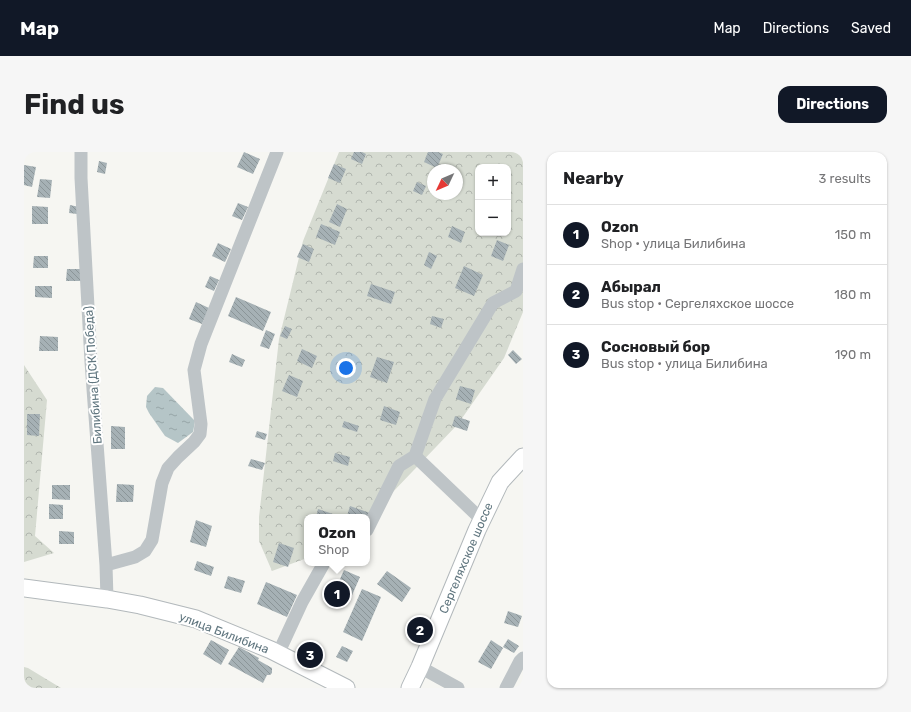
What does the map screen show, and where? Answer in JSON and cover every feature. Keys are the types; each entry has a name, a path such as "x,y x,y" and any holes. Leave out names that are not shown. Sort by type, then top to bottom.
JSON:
{"main road":[{"name":"Сергеляхское шоссе","path":"410,688 482,520 500,482 523,457"},
{"name":"улица Билибина","path":"24,588 107,599 140,605 196,619 278,654 346,688"}],"street":[{"name":"Билибина (ДСК Победа)","path":"81,152 81,178 91,362 106,565 107,599"},
{"path":"106,565 135,557 145,551 152,540 162,483 168,468 200,434 201,424 194,370 199,350 276,152"},
{"path":"370,524 399,466 415,456 435,399 493,303 519,295 523,269"},
{"path":"415,456 482,520"},
{"path":"278,654 302,602 322,566"},
{"path":"506,688 523,658"},
{"path":"420,667 458,688"}],"green space":[{"path":"339,152 523,152 523,312 504,358 458,424 370,516 370,514 304,514 304,559 272,571 259,541 259,517 279,339 303,241"},
{"path":"24,365 47,400 35,536 54,553 24,562"},
{"path":"24,667 28,668 61,688 24,688"}],"water":[{"path":"155,387 163,388 195,421 193,432 178,443 165,436 146,407 147,396"}],"building":[{"path":"244,152 260,159 253,174 237,167"},
{"path":"354,152 362,152 366,154 362,164 351,159"},
{"path":"428,152 438,152 443,154 439,164 428,164 424,162"},
{"path":"99,161 107,163 105,174 97,172"},
{"path":"334,164 346,169 340,183 328,178"},
{"path":"24,165 36,167 32,187 24,185"},
{"path":"40,179 52,180 50,198 37,197"},
{"path":"417,182 426,186 422,195 413,191"},
{"path":"238,203 248,207 242,220 232,216"},
{"path":"337,204 347,209 340,227 329,222"},
{"path":"70,205 79,207 77,214 69,213"},
{"path":"32,206 48,207 48,224 32,224"},
{"path":"321,224 340,232 335,245 316,237"},
{"path":"452,226 465,232 461,243 448,237"},
{"path":"497,240 509,245 503,261 491,256"},
{"path":"218,243 231,249 225,262 212,256"},
{"path":"303,244 314,249 309,262 297,257"},
{"path":"429,252 437,256 431,269 424,265"},
{"path":"34,256 48,256 48,268 33,268"},
{"path":"464,266 483,275 474,296 455,288"},
{"path":"67,269 85,269 85,281 66,281"},
{"path":"210,276 219,280 214,291 205,287"},
{"path":"371,284 395,292 391,304 367,296"},
{"path":"35,286 52,286 52,298 35,297"},
{"path":"236,297 271,312 263,331 228,316"},
{"path":"196,302 209,308 202,324 189,319"},
{"path":"432,316 444,319 441,328 430,324"},
{"path":"285,326 292,329 287,339 280,336"},
{"path":"266,330 275,334 269,349 260,346"},
{"path":"40,336 58,337 58,351 39,351"},
{"path":"302,349 317,356 312,368 297,361"},
{"path":"513,350 522,359 516,364 508,355"},
{"path":"232,354 245,360 242,367 229,362"},
{"path":"377,357 394,362 387,383 370,377"},
{"path":"289,375 303,381 297,397 282,391"},
{"path":"460,386 475,390 471,404 456,399"},
{"path":"384,406 400,412 396,425 380,420"},
{"path":"27,414 40,414 39,436 27,435"},
{"path":"455,416 470,421 467,431 452,426"},
{"path":"344,421 359,426 357,432 342,427"},
{"path":"111,426 125,427 125,449 111,449"},
{"path":"257,431 267,434 265,440 255,437"},
{"path":"335,453 350,457 348,466 333,461"},
{"path":"251,459 265,463 262,470 248,466"},
{"path":"117,484 134,485 133,502 116,502"},
{"path":"52,485 70,485 70,500 52,499"},
{"path":"49,504 63,505 63,519 49,519"},
{"path":"350,506 370,513 370,514 348,514"},
{"path":"318,509 333,514 317,514"},
{"path":"196,520 212,526 206,547 190,542"},
{"path":"59,531 74,532 74,544 59,544"},
{"path":"279,543 294,548 288,567 273,562"},
{"path":"197,561 214,567 211,576 194,570"},
{"path":"344,570 360,577 349,602 333,595"},
{"path":"387,571 411,588 402,602 377,584"},
{"path":"228,576 245,581 241,593 224,588"},
{"path":"266,582 297,595 287,617 257,604"},
{"path":"362,589 381,597 362,641 343,632"},
{"path":"508,611 522,616 518,627 504,623"},
{"path":"508,639 519,646 514,653 503,647"},
{"path":"211,640 229,650 221,665 203,654"},
{"path":"491,640 503,648 491,669 478,662"},
{"path":"342,646 353,651 347,662 336,657"},
{"path":"239,647 259,658 258,660 272,668 272,673 267,675 263,683 228,664"}],"place":[{"name":"Ozon","path":"337,594"},
{"name":"Абырал","path":"420,630"},
{"name":"Сосновый бор","path":"310,655"}]}
